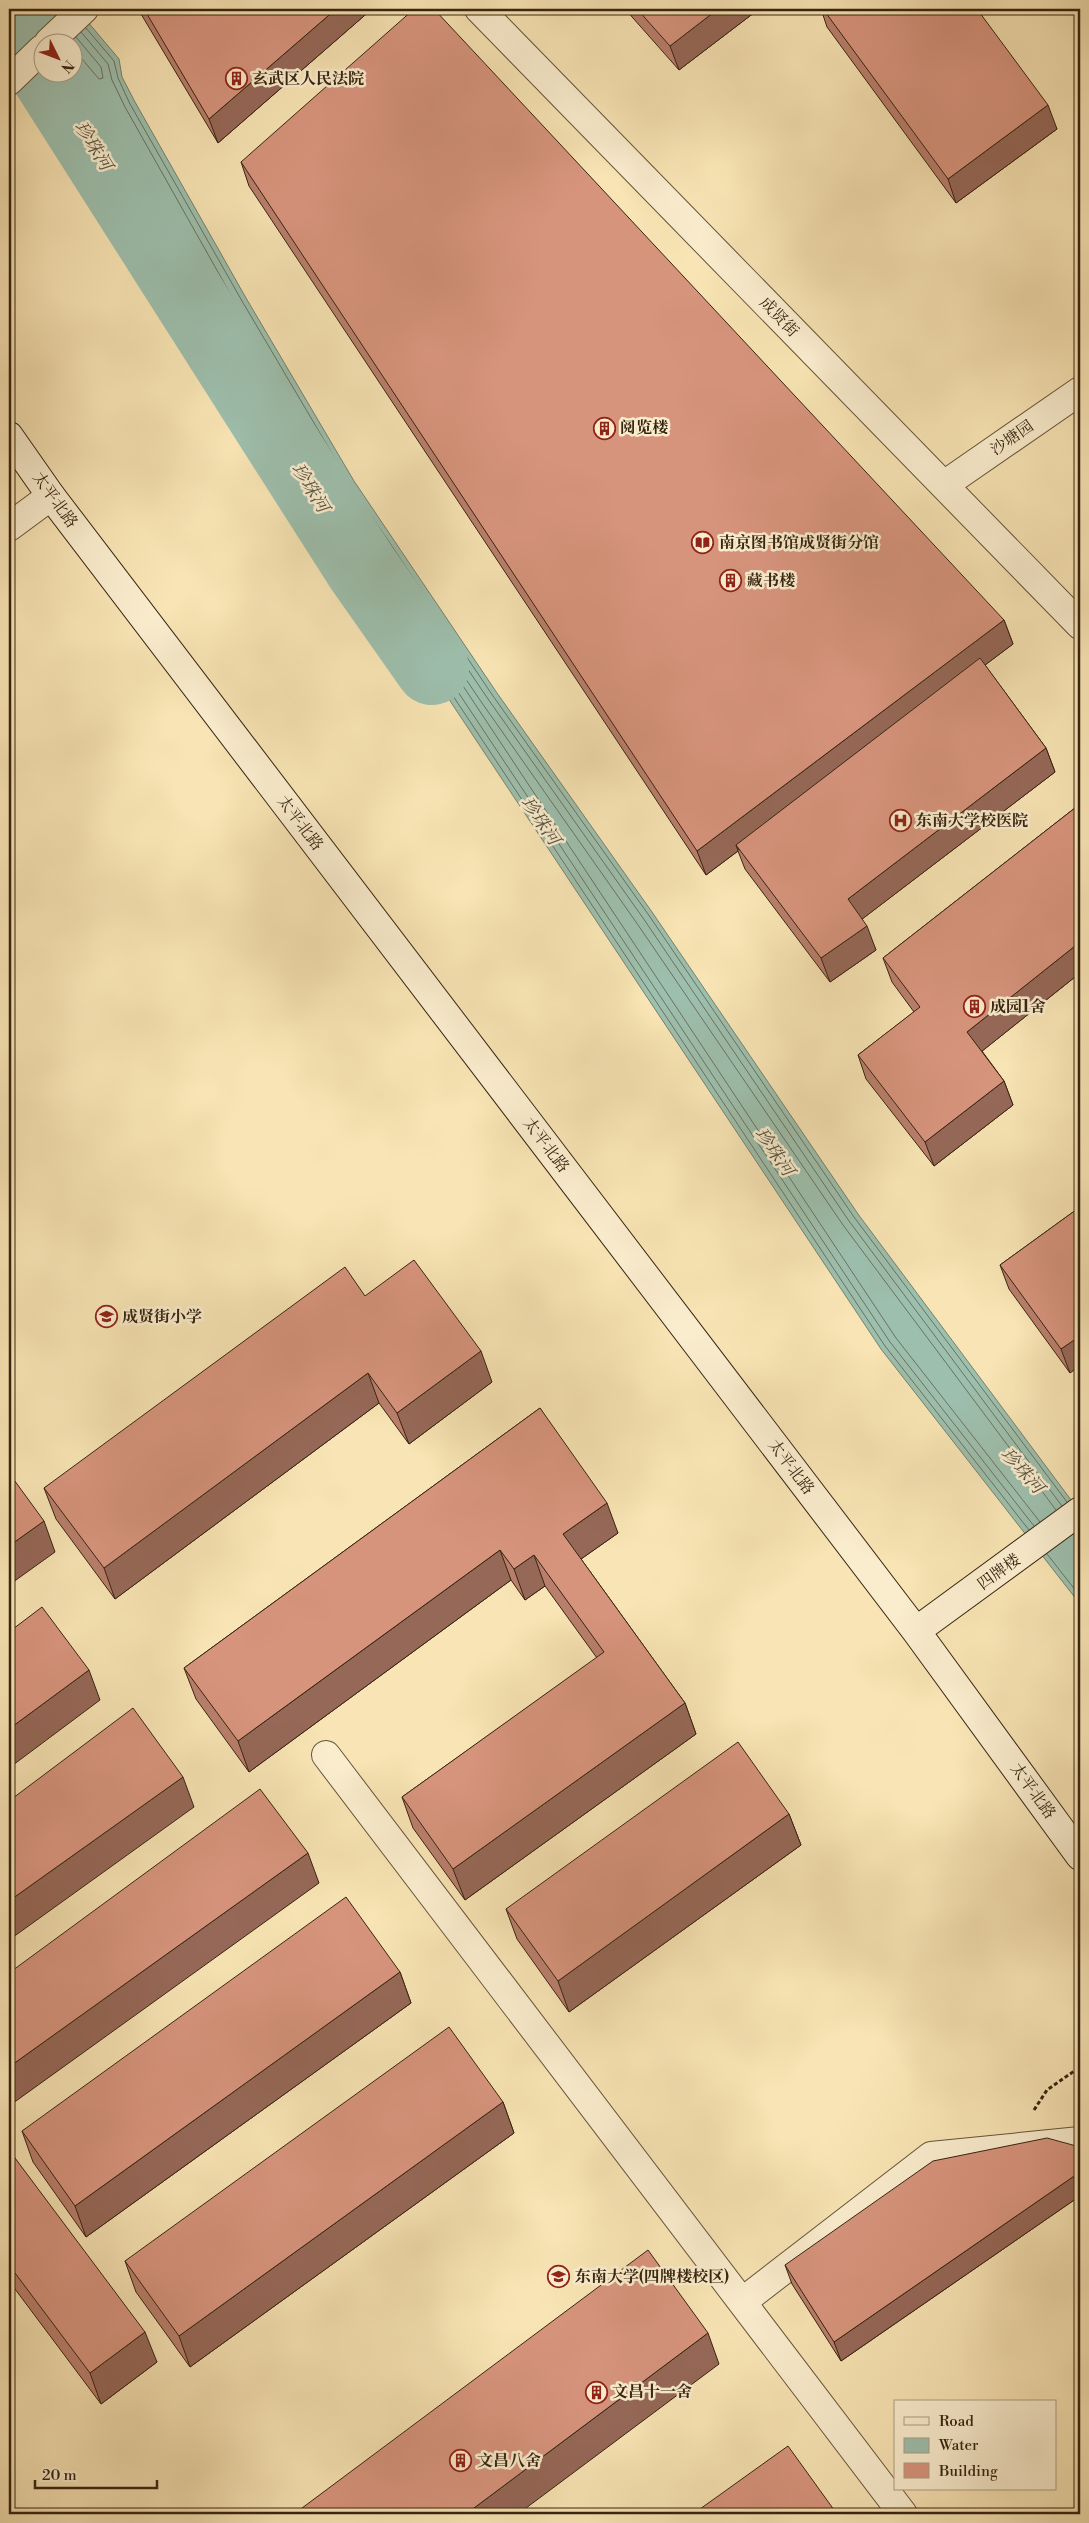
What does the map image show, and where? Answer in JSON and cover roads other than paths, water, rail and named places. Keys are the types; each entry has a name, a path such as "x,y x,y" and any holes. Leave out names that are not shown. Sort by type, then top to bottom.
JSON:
{"street":[{"path":"60,32 84,9"},
{"name":"成贤街","path":"478,9 1080,625"},
{"path":"9,81 32,59"},
{"name":"沙塘园","path":"944,485 1080,391"},
{"name":"太平北路","path":"9,436 52,496 916,1630 1080,1856"},
{"path":"9,527 52,496"},
{"name":"四牌楼","path":"916,1630 1016,1560 1080,1511"},
{"path":"326,1755 903,2514"},
{"path":"742,2302 931,2156 1080,2141"}],"water":[{"path":"15,9 77,9 119,59 122,77 135,102 246,298 354,481 497,693 652,912 858,1214 1080,1512 1080,1604 881,1349 353,555 216,328 163,229 78,82 82,82 82,32 35,32"}],"waterway":[{"name":"珍珠河","path":"9,25 32,55"},
{"name":"珍珠河","path":"52,82 361,567 432,668"}],"place":[{"name":"玄武区人民法院","path":"236,79"},
{"name":"阅览楼","path":"604,428"},
{"name":"南京图书馆成贤街分馆","path":"703,543"},
{"name":"藏书楼","path":"731,581"},
{"name":"东南大学校医院","path":"900,821"},
{"name":"成园1舍","path":"974,1007"},
{"name":"成贤街小学","path":"106,1317"},
{"name":"东南大学(四牌楼校区)","path":"559,2277"},
{"name":"文昌十一舍","path":"596,2392"},
{"name":"文昌八舍","path":"461,2461"}]}
